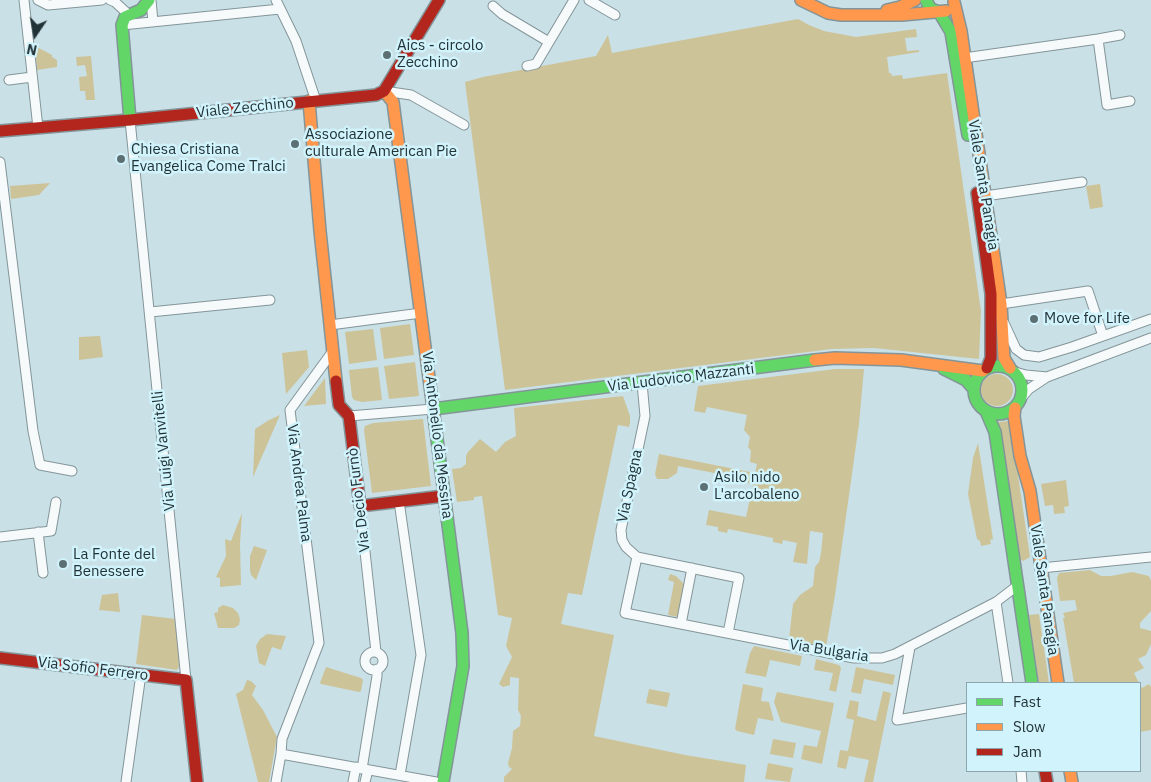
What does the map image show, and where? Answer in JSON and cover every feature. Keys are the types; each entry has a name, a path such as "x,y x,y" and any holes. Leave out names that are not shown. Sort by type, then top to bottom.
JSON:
{"street":[{"path":"24,0 38,128"},
{"path":"38,0 48,4 102,0"},
{"path":"110,0 115,2 125,20 130,120"},
{"path":"125,20 142,10 150,0"},
{"path":"150,0 153,22"},
{"path":"439,0 384,91 411,94 464,125"},
{"path":"528,66 536,64 574,0"},
{"path":"589,0 615,15"},
{"path":"858,16 900,7 915,0"},
{"name":"Viale Santa Panagia","path":"926,0 930,8 938,12 951,32 970,143 991,294 991,358 985,370"},
{"path":"806,1 828,13 858,16 938,12 948,10 954,1"},
{"name":"Viale Santa Panagia","path":"954,1 961,31 1001,304 1004,358 1012,370"},
{"path":"125,20 153,22 278,4 296,41 313,101 320,231 333,351"},
{"path":"493,6 502,14 549,42"},
{"path":"964,58 1120,35"},
{"path":"1098,39 1107,105 1130,101"},
{"path":"9,80 32,77"},
{"name":"Viale Zecchino","path":"0,131 376,95 384,91"},
{"name":"Via Antonello da Messina","path":"384,91 394,108 462,634 463,666 443,782"},
{"name":"Via Luigi Vanvitelli","path":"130,120 197,782"},
{"path":"0,162 33,431 40,466 72,470"},
{"path":"985,196 1082,182"},
{"path":"1001,304 1088,291 1103,336"},
{"path":"150,312 270,300"},
{"path":"330,325 421,313"},
{"path":"1002,317 1016,349 1024,356 1039,357 1151,319"},
{"path":"985,370 976,379 974,394 978,404 986,411 998,415 1010,412 1029,389 1047,377 1151,338"},
{"path":"1072,347 1078,364"},
{"name":"Via Decio Furnò","path":"333,351 339,404 349,416 376,652"},
{"name":"Via Andrea Palma","path":"276,782 282,739 318,643 290,410 333,351"},
{"name":"Via Ludovico Mazzanti","path":"433,409 835,358 863,358 931,364"},
{"path":"931,364 985,370 998,366 1026,375 1047,377"},
{"path":"931,364 958,375 974,388"},
{"path":"1012,370 1018,376 1022,386 1022,397"},
{"name":"Via Spagna","path":"637,557 631,554 626,547 622,540 621,530 644,416 642,383"},
{"name":"Viale Santa Panagia","path":"1015,408 1014,416 1020,456 1030,491 1058,682"},
{"path":"349,416 433,409"},
{"name":"Viale Santa Panagia","path":"986,411 995,432 1032,682"},
{"path":"360,506 399,507 444,496"},
{"path":"0,537 51,531 56,502"},
{"path":"399,507 421,655 400,775"},
{"path":"38,532 43,573"},
{"path":"637,557 739,578 728,633"},
{"name":"Via Bulgaria","path":"637,557 625,613 854,658 882,658 910,647 996,602 1017,586"},
{"path":"1041,568 1151,557"},
{"path":"681,624 692,568"},
{"path":"996,602 1008,682"},
{"path":"910,647 897,720 966,708"},
{"path":"376,652 380,654 383,660 382,665 377,669 370,668 366,661 366,657 376,652"},
{"name":"Via Sofio Ferrero","path":"0,658 186,680"},
{"path":"353,782 362,769 377,669"},
{"path":"126,782 141,674"},
{"path":"281,754 436,782"},
{"path":"362,769 366,782"}],"shaded area":[{"path":"798,19 824,31 856,37 916,29 917,37 905,38 907,51 919,50 919,52 887,57 889,73 892,76 902,75 903,79 947,73 981,311 979,359 874,348 832,349 505,390 465,82 596,56 608,35 612,53"},
{"path":"35,46 52,55 57,60 57,67 37,70"},
{"path":"91,56 95,100 86,100 85,91 80,91 79,77 87,76 85,65 77,66 76,57"},
{"path":"50,183 39,195 11,199 10,186"},
{"path":"1100,184 1103,207 1090,209 1086,186"},
{"path":"410,324 414,355 384,359 380,328"},
{"path":"373,329 377,360 349,364 345,332"},
{"path":"100,336 103,357 79,360 79,337"},
{"path":"307,350 309,367 286,394 282,353"},
{"path":"415,362 419,396 389,399 384,366"},
{"path":"378,367 382,400 362,402 354,400 349,370"},
{"path":"835,369 864,369 859,424 826,647 789,639 793,604 800,595 813,586 815,567 819,562 821,553 823,533 810,531 807,564 793,562 797,543 783,540 782,544 773,542 773,538 728,529 727,533 718,531 718,527 706,525 709,510 746,517 753,484 725,479 725,475 678,466 677,473 668,479 657,479 655,474 659,454 755,473 757,464 750,462 751,451 748,447 750,437 744,430 747,415 707,407 705,413 694,411 698,386"},
{"path":"997,374 1003,375 1008,379 1012,384 1012,396 1008,401 1003,405 997,406 991,405 986,401 982,396 981,390 982,384 986,379 991,375"},
{"path":"325,378 326,404 304,406"},
{"path":"623,396 630,416 629,427 618,425 582,595 568,593 561,624 614,635 594,736 685,755 746,765 744,782 504,782 504,777 512,769 508,763 512,748 513,731 520,726 521,716 518,710 519,678 510,677 510,685 503,687 499,684 512,657 506,646 512,618 498,615 482,496 474,497 474,500 457,502 452,469 461,468 466,464 468,452 480,439 496,452 505,442 516,436 514,408"},
{"path":"280,415 253,477 255,429"},
{"path":"423,419 431,486 372,493 365,426 373,423"},
{"path":"1010,421 1030,557 1023,561 1019,558 998,422"},
{"path":"978,443 993,539 990,540 991,544 981,546 980,541 977,539 968,494 973,458"},
{"path":"1066,480 1069,506 1064,507 1065,513 1054,514 1053,505 1045,506 1041,484"},
{"path":"242,513 240,544 241,585 220,587 220,578 216,577 226,556 225,539 231,541"},
{"path":"254,546 267,550 256,580 251,575 250,570 250,556"},
{"path":"1090,570 1101,576 1132,572 1149,576 1151,581 1151,611 1140,623 1140,628 1151,631 1151,644 1146,655 1138,659 1144,668 1134,673 1138,682 1074,682 1063,613 1077,610 1075,600 1060,601 1057,578 1059,573"},
{"path":"670,574 676,576 684,584 678,617 668,615 674,582 668,580"},
{"path":"118,593 120,612 99,610 102,595"},
{"path":"223,605 233,608 238,613 239,625 234,628 218,628 214,613 218,612 218,608"},
{"path":"1039,614 1049,682 1039,682 1029,615"},
{"path":"142,615 176,619 180,665 177,670 136,664"},
{"path":"267,634 286,636 281,650 272,647 265,666 259,663 256,646 260,639"},
{"path":"754,646 802,656 800,666 770,660 766,677 745,673 750,653"},
{"path":"816,659 839,665 841,668 836,692 829,690 833,673 814,670"},
{"path":"326,667 361,678 363,680 361,691 321,684"},
{"path":"856,667 895,675 893,685 864,679 861,694 851,692"},
{"path":"247,680 256,686 252,695 263,710 277,737 269,782 258,782 236,694 243,690"},
{"path":"743,684 763,688 761,701 769,702 774,721 758,718 754,735 735,729"},
{"path":"1149,684 1151,687 1151,730 1141,732 1141,686 1142,688"},
{"path":"649,689 670,693 667,707 646,703"},
{"path":"883,691 891,693 873,782 864,782 869,760 849,756 846,769 837,767 840,750 848,751 854,720 846,718 850,700 859,702 857,716 876,721"},
{"path":"777,692 834,703 822,764 801,759 804,745 817,747 821,731 781,722 774,702"},
{"path":"773,739 796,743 793,758 770,754"},
{"path":"768,763 793,768 790,782 765,779"}],"traffic: fast":[{"path":"130,120 122,25 125,17 141,10 149,0"},
{"path":"926,0 930,8 936,11"},
{"path":"939,12 951,32 968,135"},
{"path":"433,409 815,360"},
{"path":"993,366 1003,366 1012,370 1018,376 1021,381 1022,390 1021,399 1012,410 1003,414 993,414 984,410 978,404 974,395 974,385 978,376 984,370 993,366"},
{"path":"944,369 966,380 974,389"},
{"path":"986,411 995,432 1032,682"},
{"path":"434,416 462,633 463,666 443,782"}],"traffic: slow":[{"path":"801,0 828,13 841,15 902,15 946,11"},
{"path":"887,10 900,7 915,0"},
{"path":"954,2 961,31 1001,304 1004,358 1010,368"},
{"path":"384,91 393,102 434,416"},
{"path":"309,101 320,231 336,381"},
{"path":"815,360 835,358 901,360 983,371"},
{"path":"1015,408 1014,416 1020,456 1030,491 1058,682"},
{"path":"1070,772 1072,782"}],"traffic: jam":[{"path":"0,131 376,95 384,91 439,0"},
{"path":"977,193 991,294 991,358 987,368"},
{"path":"336,381 339,405 349,416 360,506 444,496"},
{"path":"0,658 186,680 197,782"},
{"path":"1045,772 1047,782"}],"place":[{"name":"Aics - circolo Zecchino","path":"387,55"},
{"name":"Associazione culturale American Pie","path":"295,144"},
{"name":"Chiesa Cristiana Evangelica Come Tralci","path":"121,159"},
{"name":"Move for Life","path":"1034,319"},
{"name":"Asilo nido L'arcobaleno","path":"704,487"},
{"name":"La Fonte del Benessere","path":"63,564"}]}
